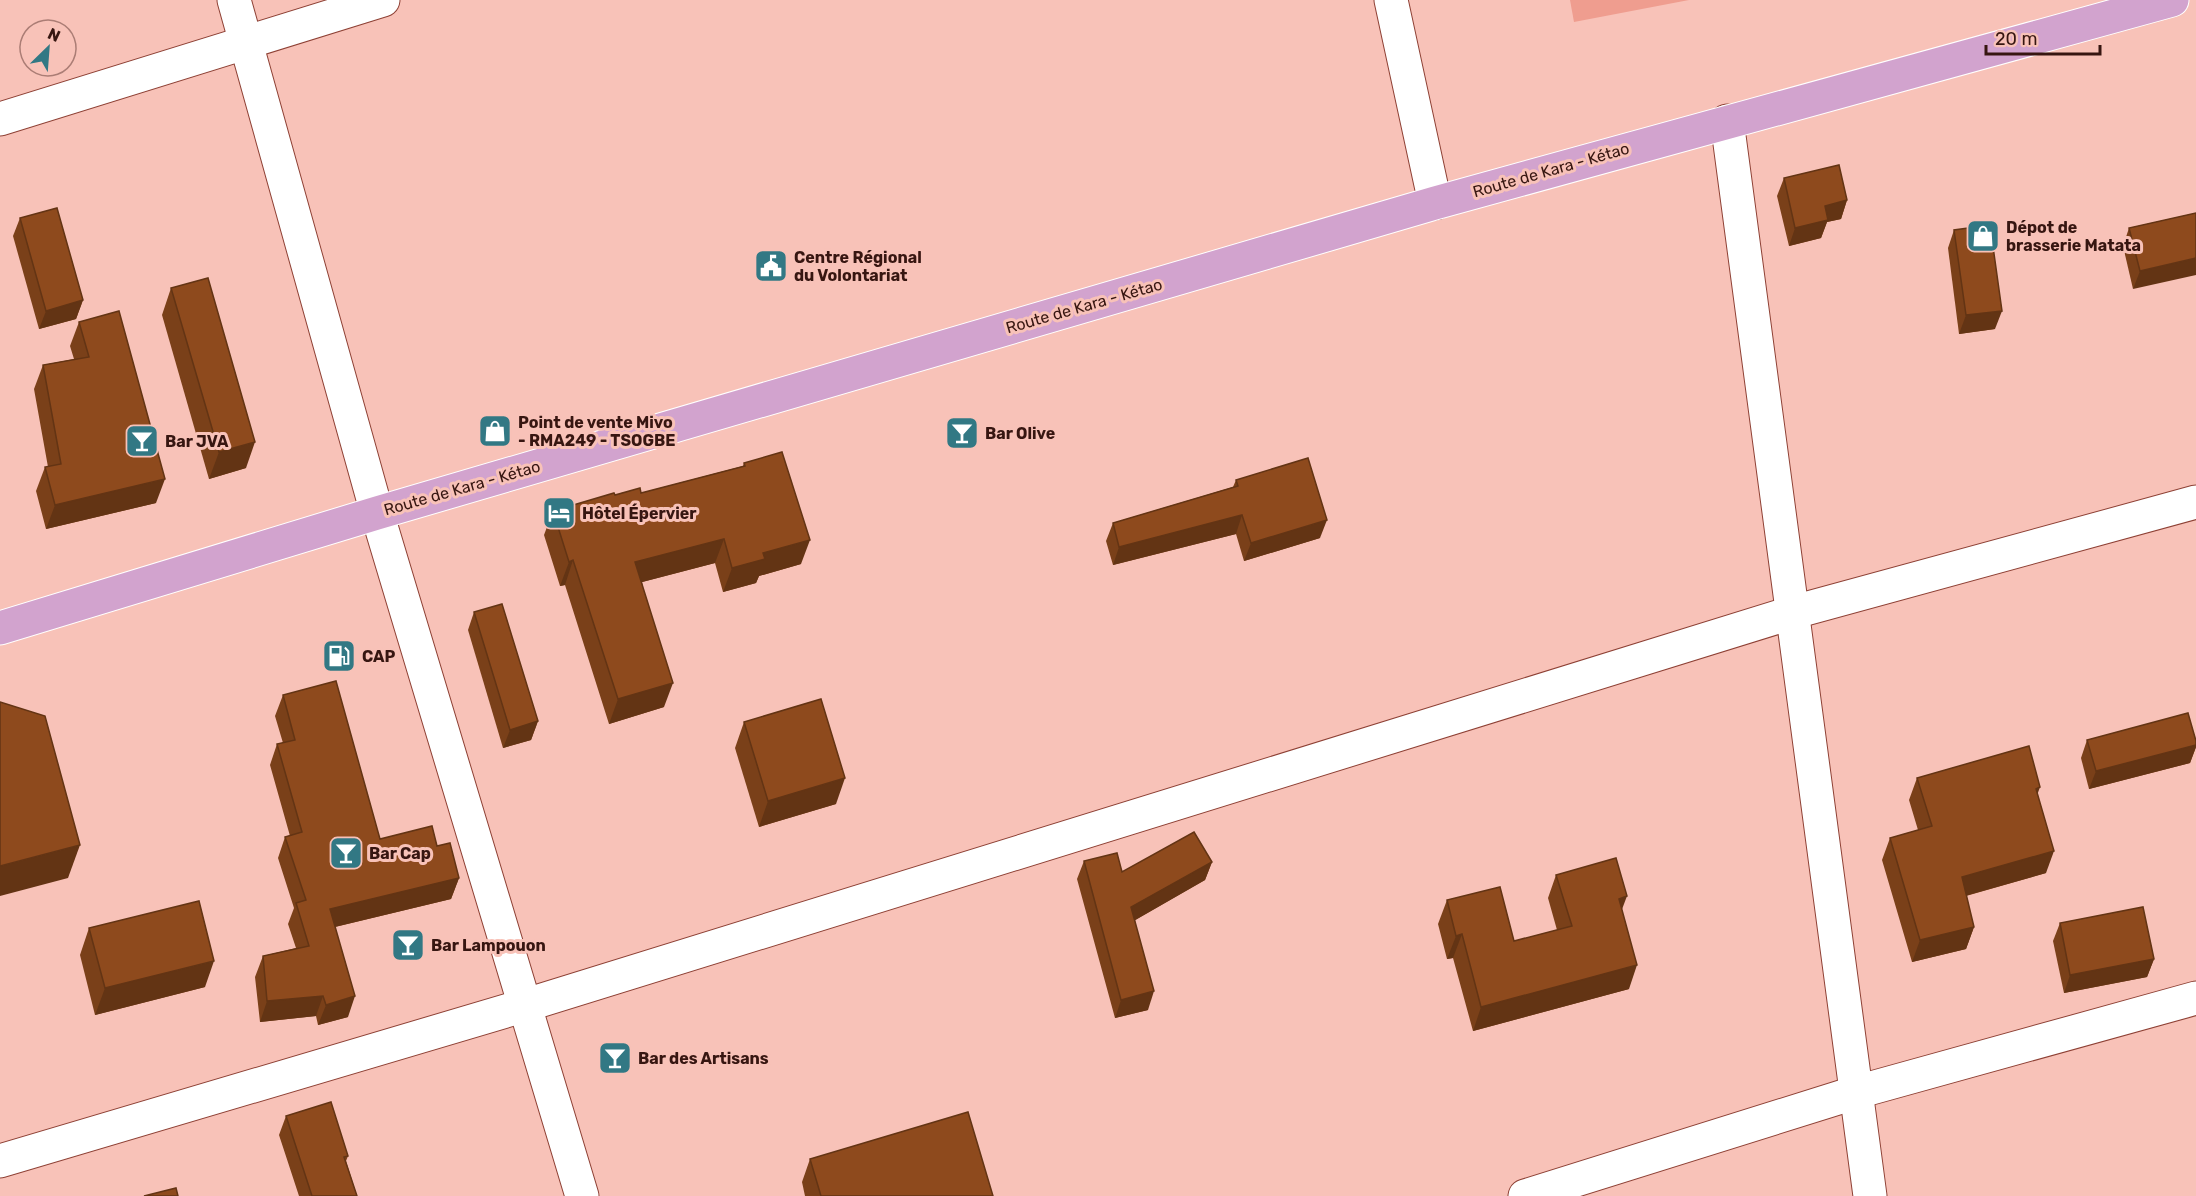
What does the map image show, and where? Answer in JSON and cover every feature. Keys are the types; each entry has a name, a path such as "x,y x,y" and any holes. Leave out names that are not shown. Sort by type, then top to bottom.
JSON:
{"main road":[{"name":"Route de Kara - Kétao","path":"0,628 377,513 1435,203 2172,0"}],"street":[{"path":"234,0 248,43 377,513 582,1196"},
{"path":"0,119 383,0"},
{"path":"1391,0 1435,203"},
{"path":"1727,121 1870,1196"},
{"path":"0,1161 526,1005 1794,612 2196,502"},
{"path":"1525,1196 1857,1092 2196,998"}],"shaded area":[{"path":"1570,0 1689,0 1574,22"}],"building":[{"path":"1839,165 1847,200 1825,206 1828,220 1795,228 1784,178"},
{"path":"57,208 83,300 46,311 20,218"},
{"path":"2196,213 2196,258 2140,271 2129,228"},
{"path":"1990,225 2002,311 1966,315 1954,230"},
{"path":"208,278 255,442 219,452 171,288"},
{"path":"119,311 165,479 55,505 45,467 61,464 43,365 89,357 79,322"},
{"path":"782,452 810,540 763,553 765,559 732,568 724,539 635,562 673,683 618,699 573,560 569,562 553,511 614,493 615,495 640,488 641,493 745,466 744,463"},
{"path":"1308,458 1327,520 1251,543 1242,515 1119,547 1113,523 1238,486 1236,480"},
{"path":"502,604 538,721 510,730 474,612"},
{"path":"336,681 380,839 432,826 437,846 450,843 459,878 330,909 355,996 326,1005 323,996 267,1001 263,956 309,946 296,903 306,900 285,837 302,832 277,744 295,740 283,695"},
{"path":"821,699 845,778 768,801 744,722"},
{"path":"0,702 45,716 80,845 0,866"},
{"path":"2188,713 2196,745 2096,771 2087,740"},
{"path":"2029,746 2040,787 2036,789 2054,851 1962,877 1974,927 1920,940 1890,838 1932,826 1917,778"},
{"path":"1194,832 1212,862 1131,907 1154,991 1121,1000 1084,861 1117,853 1122,872"},
{"path":"1616,858 1627,896 1619,899 1637,965 1481,1007 1462,934 1456,936 1447,900 1500,887 1514,941 1572,926 1556,875"},
{"path":"199,901 214,961 105,988 89,928"},
{"path":"2143,907 2154,959 2070,975 2060,923"},
{"path":"331,1102 348,1156 344,1157 357,1196 312,1196 286,1116"},
{"path":"968,1112 993,1196 821,1196 810,1159"},
{"path":"176,1188 178,1196 144,1196"}],"place":[{"name":"Dépot de brasserie Matata","path":"1983,236"},
{"name":"Centre Régional du Volontariat","path":"771,266"},
{"name":"Point de vente Mivo - RMA249 - TSOGBE","path":"495,431"},
{"name":"Bar Olive","path":"962,433"},
{"name":"Bar JVA","path":"142,441"},
{"name":"Hôtel Épervier","path":"559,513"},
{"name":"CAP","path":"339,656"},
{"name":"Bar Cap","path":"346,853"},
{"name":"Bar Lampouon","path":"408,945"},
{"name":"Bar des Artisans","path":"615,1058"}]}
